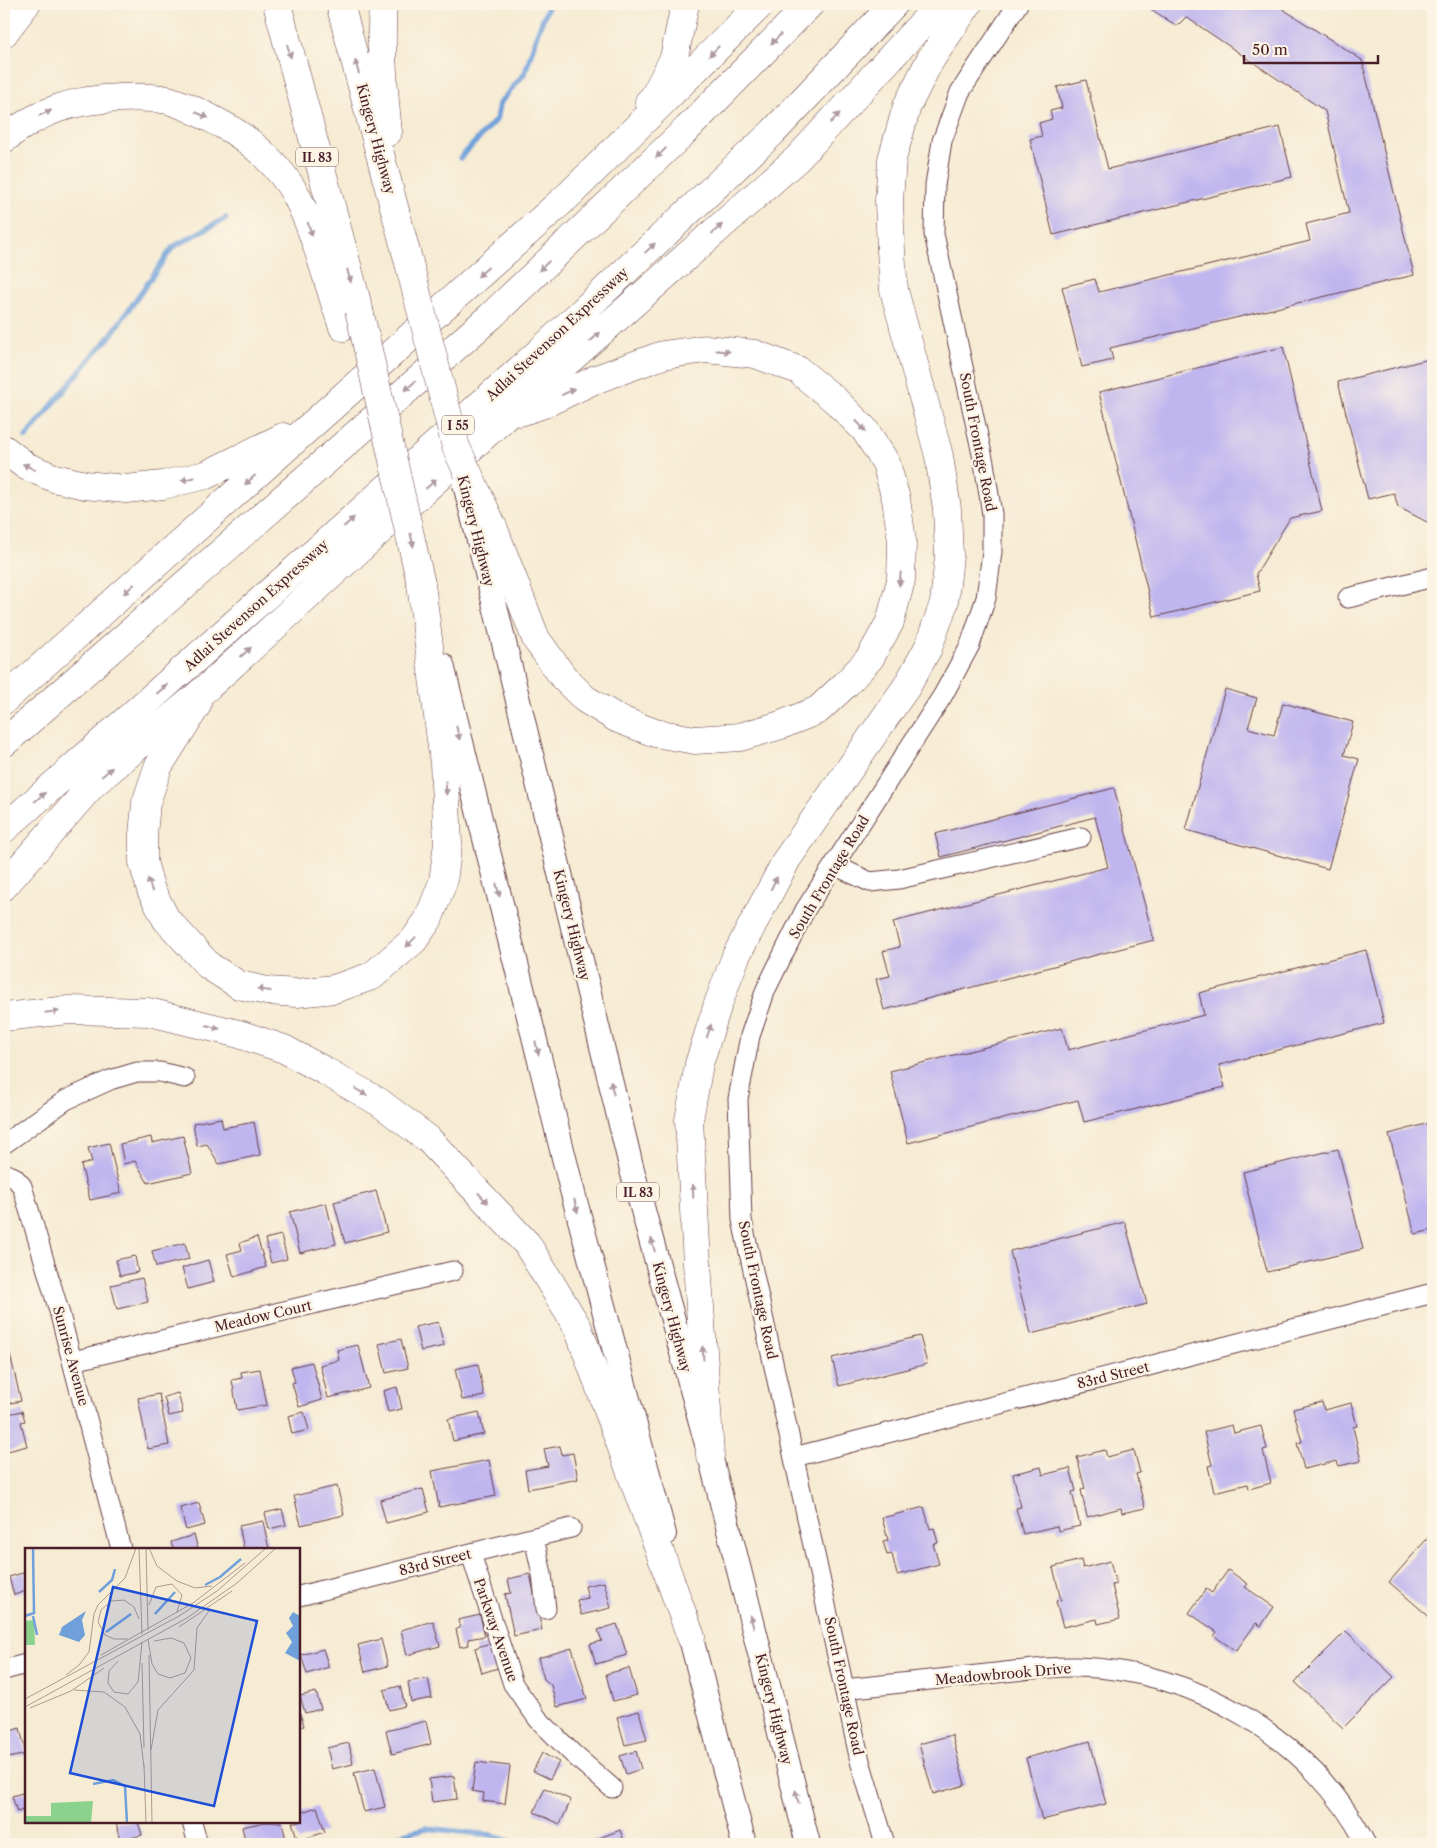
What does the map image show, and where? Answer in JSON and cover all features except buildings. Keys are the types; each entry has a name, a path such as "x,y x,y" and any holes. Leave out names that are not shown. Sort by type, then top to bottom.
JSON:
{"highway":[{"path":"4,34 26,4"},
{"name":"IL 83","path":"277,4 351,318"},
{"name":"Kingery Highway","path":"340,4 456,447 485,532 536,639 564,678 585,699 618,719 655,733 695,740 740,737 781,725 818,710 870,658 890,622 901,580 901,532 896,499 886,463 865,430 834,398 798,370 755,354 706,350 663,355 594,380 544,404 506,416"},
{"path":"383,4 382,80 400,233"},
{"path":"571,193 654,97 674,58 685,4"},
{"path":"4,700 571,193 761,4"},
{"path":"4,743 491,316 688,128 810,4"},
{"name":"Adlai Stevenson Expressway","path":"4,829 535,356 773,132 894,4"},
{"path":"4,886 92,785 210,685 506,416 798,158 940,4"},
{"path":"710,1454 697,1263 690,1120 699,1064 736,956 787,859 907,686 928,648 944,603 949,556 947,509 939,456 894,290 889,202 892,159 907,106 929,62 968,4"},
{"path":"4,139 40,115 68,103 97,99 133,97 168,100 204,115 242,136 272,162 296,194 351,318 353,355 385,425 421,584 444,763 448,842 443,882 428,920 414,940 372,976 334,989 297,993 268,991 240,985 209,966 166,919 151,890 143,862 146,803 158,767 210,685"},
{"path":"4,449 26,466 54,478 126,489 163,485 206,475 270,445 325,413"},
{"path":"4,1017 70,1010 149,1012 240,1034 284,1049 325,1071 379,1102 428,1139 527,1244 578,1328 691,1636"}],"main road":[{"name":"Kingery Highway","path":"485,532 632,1170 710,1454 808,1844"},
{"path":"421,584 571,1186 648,1468 744,1844"}],"street":[{"name":"South Frontage Road","path":"885,1844 860,1761 742,1220 738,1099 750,1036 766,989 805,910 943,695 970,645 986,598 992,552 992,514 984,463 934,234 936,185 942,141 960,92 1018,4"},
{"path":"1348,598 1433,577"},
{"path":"834,865 870,882 890,880 1081,837"},
{"path":"4,1144 66,1100 110,1080 137,1072 160,1072 185,1078"},
{"name":"Sunrise Avenue","path":"4,1172 14,1177 22,1186 52,1284 121,1548"},
{"name":"Meadow Court","path":"73,1361 453,1271"},
{"name":"83rd Street","path":"794,1457 1433,1293"},
{"name":"83rd Street","path":"300,1596 571,1528"},
{"path":"534,1538 542,1574 546,1609"},
{"name":"Parkway Avenue","path":"471,1554 513,1684 538,1718 573,1754 612,1788"},
{"path":"4,1670 25,1664"},
{"name":"Meadowbrook Drive","path":"844,1689 1055,1667 1100,1668 1166,1681 1208,1697 1252,1720 1290,1750 1330,1790 1366,1844"},
{"path":"192,1823 198,1844"}],"waterway":[{"path":"460,158 496,120 499,104 525,73 549,4"},
{"path":"26,437 108,339 173,247 226,218"},
{"path":"368,1844 426,1828 491,1835 519,1844"}]}
